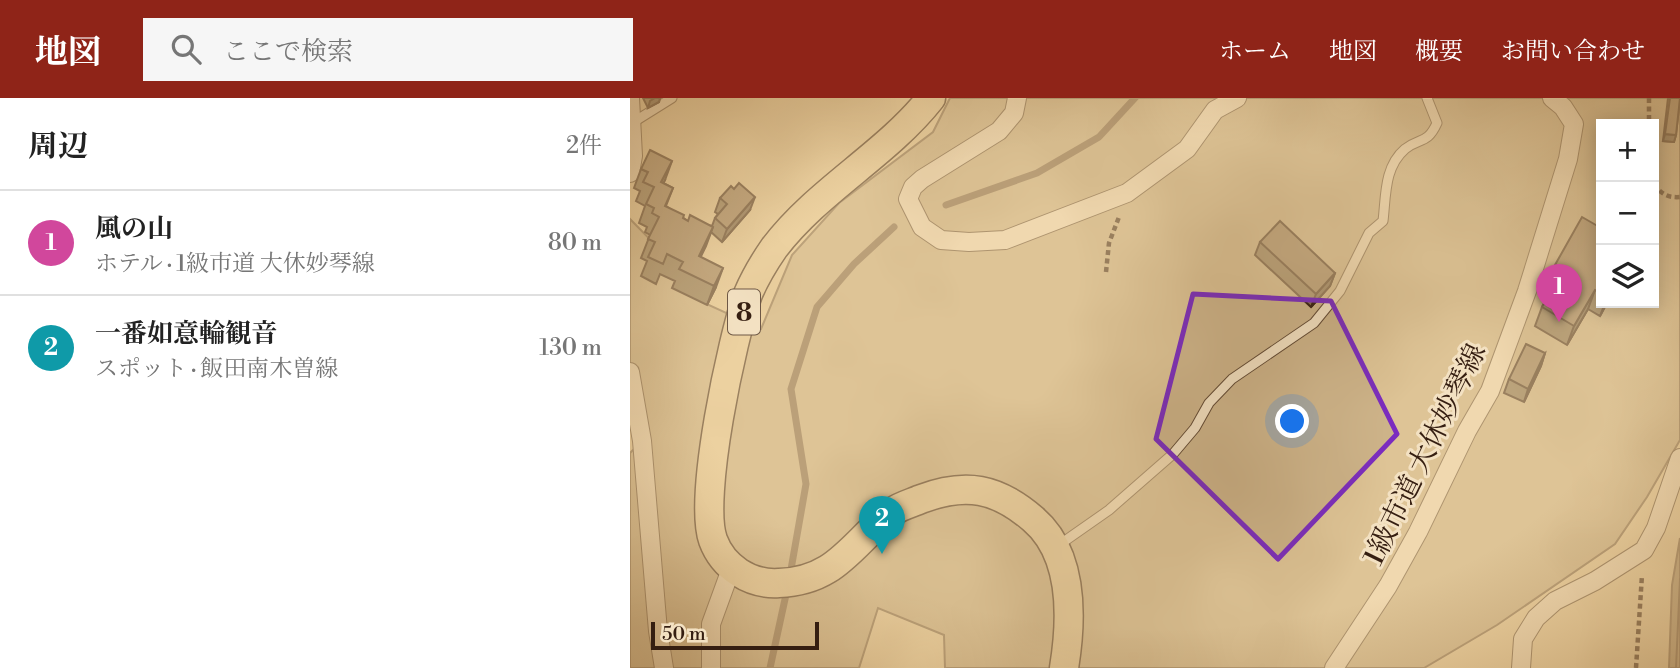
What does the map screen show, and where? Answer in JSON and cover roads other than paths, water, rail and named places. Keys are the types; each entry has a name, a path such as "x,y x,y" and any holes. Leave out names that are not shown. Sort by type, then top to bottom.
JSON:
{"main road":[{"name":"8","path":"741,574 713,539 708,491 728,371 749,293 773,250 805,212 912,121 931,98"},
{"path":"741,574 778,584 821,575 840,562 894,510 933,495 964,489 995,494 1014,503 1038,523 1056,546 1065,575 1069,641 1064,668"}],"street":[{"path":"630,98 633,156 630,173"},
{"path":"1017,98 1014,113 999,131 922,178 913,187 908,199 922,227 941,240 1005,240 1127,193 1187,149 1215,110 1237,98"},
{"name":"1級市道 大休妙琴線","path":"1334,668 1388,586 1490,391 1527,290 1568,159 1574,124 1563,107 1552,98"},
{"path":"630,372 636,447 664,668"},
{"path":"1521,668 1523,639 1536,618 1555,601 1595,581 1644,550 1656,528 1680,458"},
{"path":"711,668 711,624 741,574"}],"lane":[{"path":"630,124 672,98"},
{"path":"1056,546 1109,510 1173,454 1195,428 1209,403 1232,379 1314,323 1340,291 1369,233 1382,221 1390,167 1405,149 1431,136 1437,123 1427,98"}],"water":[{"path":"1680,538 1680,668 1669,668 1672,585"}],"waterway":[{"path":"946,205 1037,173 1099,137 1135,98"},
{"path":"790,575 806,484 791,389 817,307 854,264 894,227"},
{"path":"770,668 787,590"}],"place":[{"name":"風の山","path":"1559,322"},
{"name":"一番如意輪観音","path":"882,554"}]}
